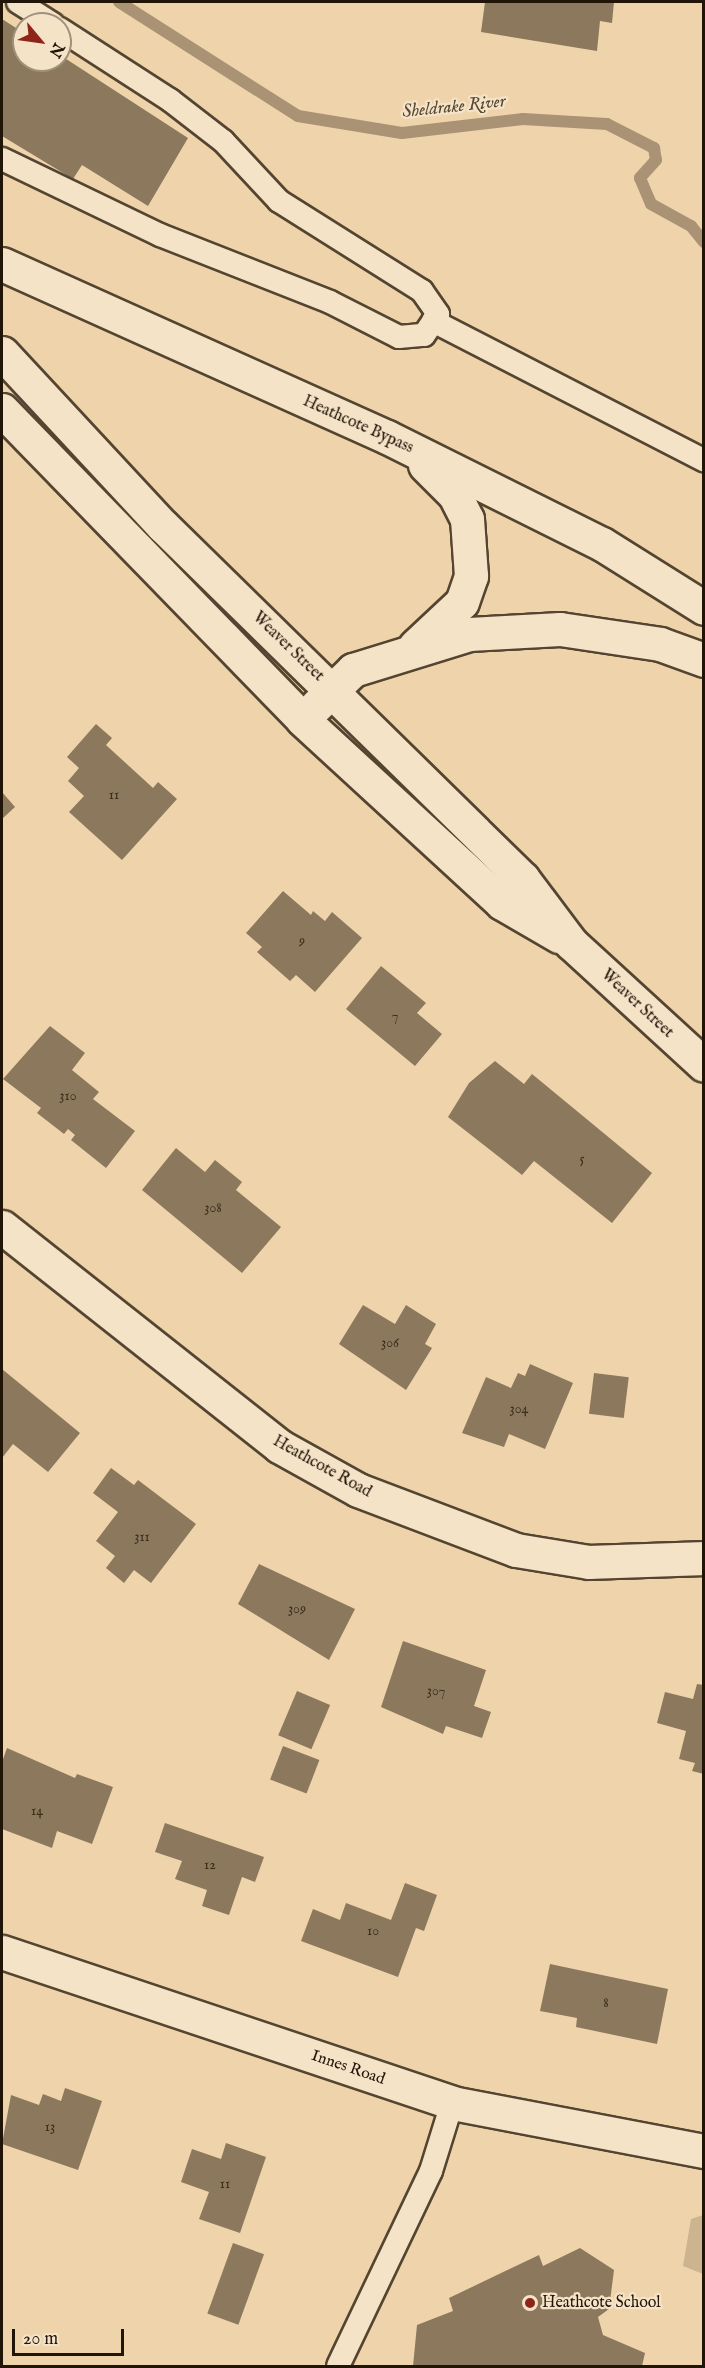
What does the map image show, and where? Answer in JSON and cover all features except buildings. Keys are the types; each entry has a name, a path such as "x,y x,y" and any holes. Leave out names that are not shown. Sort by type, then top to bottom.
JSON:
{"main road":[{"name":"Heathcote Bypass","path":"2,264 387,437 602,544 704,608"},
{"name":"Weaver Street","path":"2,353 163,526 523,879 572,943 704,1065"},
{"name":"Weaver Street","path":"2,410 302,719 502,903 572,943"},
{"path":"387,437 454,494 472,545 471,576 462,602 412,650"},
{"path":"302,719 353,670 469,634 560,629 660,644 704,660"},
{"name":"Heathcote Road","path":"2,1227 279,1446 358,1490 516,1550 589,1562 704,1558"},
{"name":"Innes Road","path":"2,1952 452,2103 704,2151"}],"lane":[{"path":"18,2 34,12"},
{"path":"2,159 399,337 424,334 438,314 422,291 279,201 223,141 72,37"},
{"path":"433,321 704,460"},
{"path":"338,2367 431,2171 452,2103"}],"shaded area":[{"path":"704,2215 703,2274 683,2266 691,2219"}],"waterway":[{"name":"Sheldrake River","path":"119,2 298,116 402,133 523,119 607,124 654,148 656,160 640,178 651,204 691,226 704,242"}],"place":[{"name":"Heathcote School","path":"530,2303"}]}
